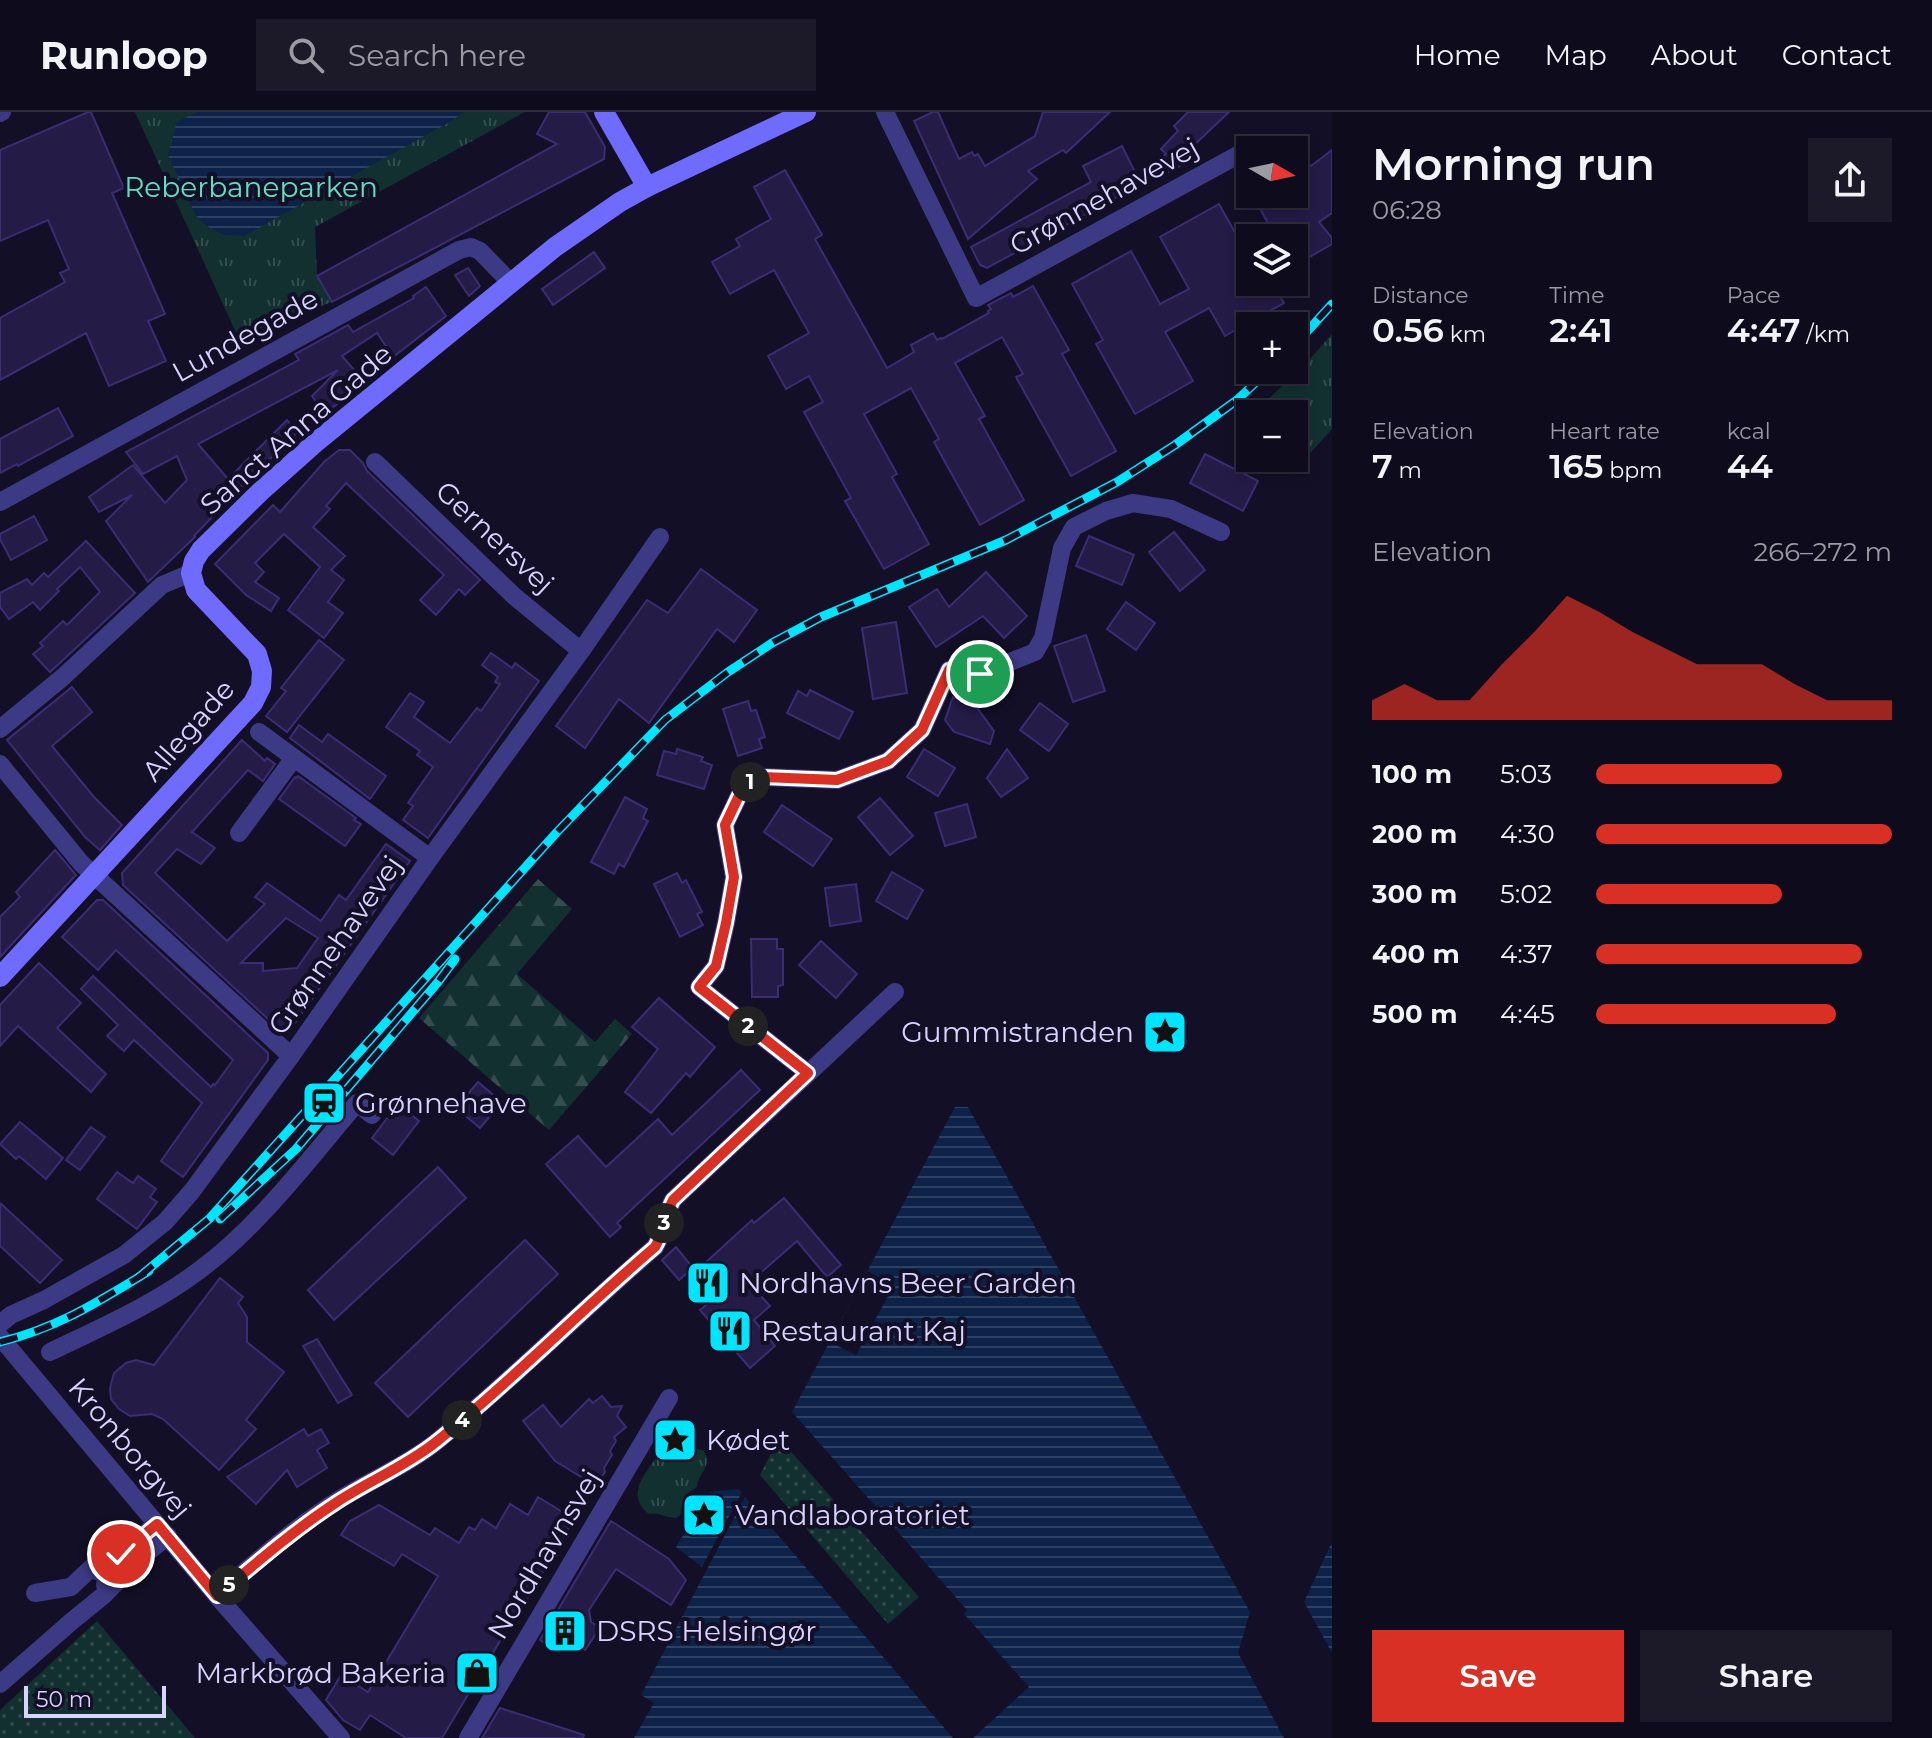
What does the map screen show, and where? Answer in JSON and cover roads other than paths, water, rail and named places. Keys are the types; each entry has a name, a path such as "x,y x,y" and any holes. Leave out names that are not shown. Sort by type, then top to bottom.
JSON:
{"main road":[{"path":"604,112 647,187"},
{"name":"Sanct Anna Gade","path":"191,573 201,550 260,492 315,443 555,247 647,187 806,112"},
{"name":"Allegade","path":"0,977 253,703 261,687 262,671 257,654 196,590 191,573"}],"street":[{"name":"Grønnehavevej","path":"885,112 976,298 1236,156"},
{"name":"Lundegade","path":"0,502 459,250 471,247 480,251 511,283"},
{"name":"Gernersvej","path":"375,462 514,596 581,651"},
{"path":"808,1073 699,987 716,966 726,923 734,877 725,825 745,783 763,777 837,780 888,761 922,730 949,670 980,674 1035,652 1043,638 1062,548 1074,527 1106,511 1133,503 1171,509 1221,532"},
{"name":"Grønnehavevej","path":"0,1324 11,1315 124,1255 165,1222 192,1191 660,537"},
{"path":"0,729 63,677 162,585 191,573"},
{"path":"259,732 430,858"},
{"path":"239,833 294,758"},
{"path":"0,764 81,863 291,1056"},
{"path":"217,1596 302,1524 408,1462 486,1399 655,1247 673,1200 895,992"},
{"path":"50,1352 135,1312 200,1271 230,1246 357,1103 372,1115"},
{"name":"Kronborgvej","path":"0,1337 217,1596 341,1738"},
{"name":"Nordhavnsvej","path":"468,1738 669,1398"},
{"path":"0,1684 101,1598 112,1578 143,1556 163,1530"},
{"path":"35,1593 71,1587 91,1568 112,1578"}],"water":[{"path":"198,112 464,112 244,236 223,235 196,216 168,155 177,122"},
{"path":"955,1107 968,1107 1250,1612 1238,1653 1284,1738 973,1738 1029,1687 964,1614 967,1610 792,1412"},
{"name":"Vandlaboratoriet","path":"738,1489 742,1492 702,1567 676,1547 709,1492"},
{"path":"745,1497 953,1738 634,1738 654,1703 641,1695"},
{"path":"1332,1542 1332,1653 1304,1602"}],"railway":[{"path":"1308,331 1332,304"},
{"path":"139,1277 209,1219 557,832 665,720 728,672 772,643 821,617 1006,540 1117,482 1175,445 1254,384"},
{"path":"220,1219 296,1149 455,959"},
{"path":"0,1342 60,1321 149,1271"}],"place":[{"name":"Gummistranden","path":"1165,1032"},
{"name":"Grønnehave","path":"324,1103"},
{"name":"Nordhavns Beer Garden","path":"708,1283"},
{"name":"Restaurant Kaj","path":"730,1331"},
{"name":"Kødet","path":"675,1440"},
{"name":"Vandlaboratoriet","path":"704,1515"},
{"name":"DSRS Helsingør","path":"565,1631"},
{"name":"Markbrød Bakeria","path":"477,1673"}],"park label":[{"name":"Reberbaneparken","path":"251,187"}]}
